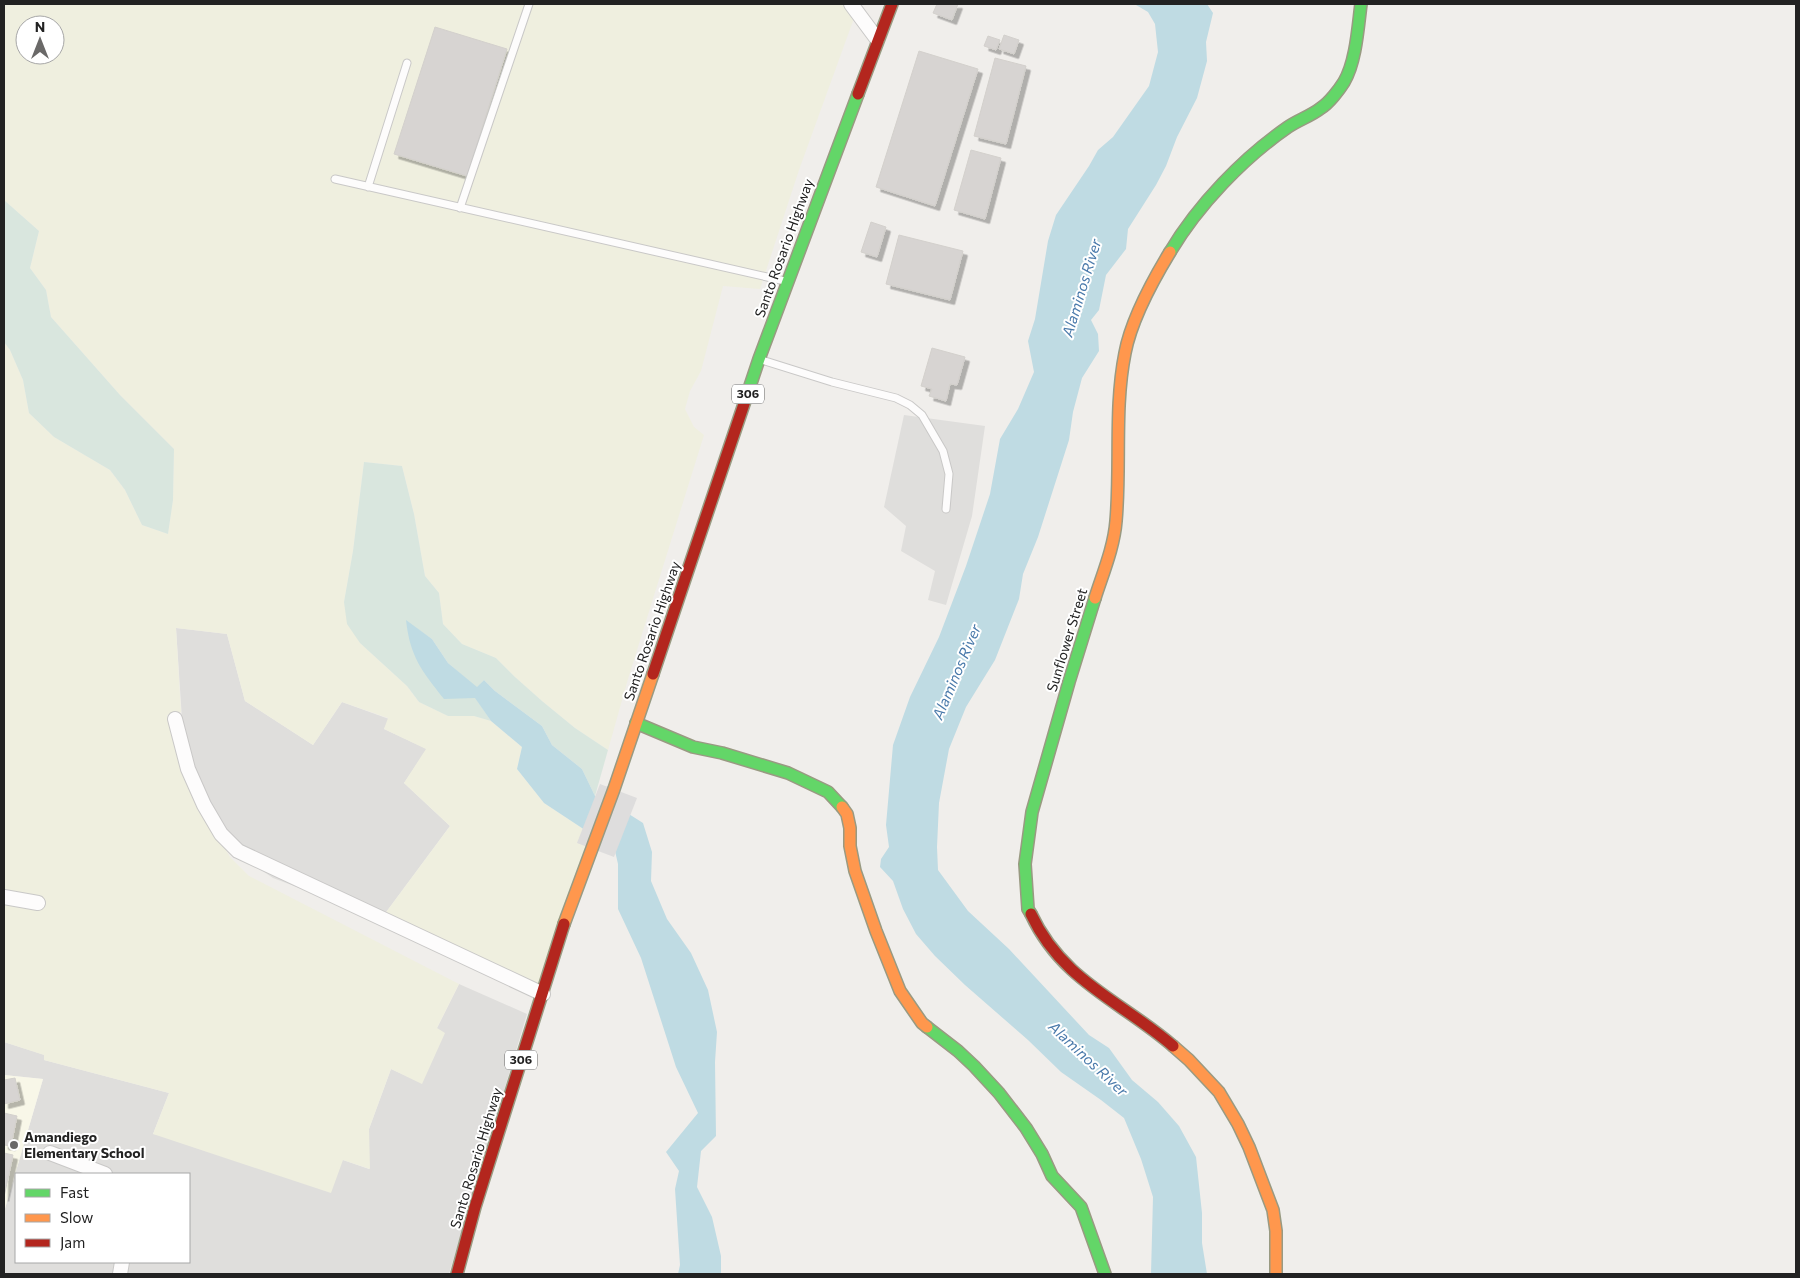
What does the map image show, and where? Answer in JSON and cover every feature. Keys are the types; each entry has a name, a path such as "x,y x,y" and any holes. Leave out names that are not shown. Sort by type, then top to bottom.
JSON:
{"street":[{"path":"850,4 877,39"},
{"name":"Santo Rosario Highway","path":"457,1274 565,922 614,789 759,359 877,39 892,4"},
{"name":"Sunflower Street","path":"1276,1274 1276,1231 1273,1210 1245,1139 1219,1092 1189,1060 1167,1041 1088,985 1062,960 1040,934 1028,909 1025,864 1032,812 1069,682 1112,545 1116,521 1119,397 1125,352 1133,325 1163,264 1182,232 1218,188 1246,161 1288,127 1322,108 1344,82 1355,50 1361,4"},
{"path":"175,719 188,769 204,805 221,834 238,851 543,994"},
{"path":"636,723 693,747 788,773 828,792 838,802 847,814 850,828 850,846 856,871 876,931 900,991 922,1023 969,1061 999,1093 1026,1128 1042,1154 1052,1176 1082,1207 1105,1274"},
{"path":"4,896 38,902"},
{"path":"50,1153 102,1173"}],"lane":[{"path":"460,208 529,4"},
{"path":"368,187 407,63"},
{"path":"335,179 788,282"},
{"path":"759,359 832,382 896,398 910,405 922,415 943,451 949,474 946,509"}],"shaded area":[{"path":"4,200 39,231 30,268 46,290 51,317 120,395 174,449 173,500 168,534 142,525 125,490 110,470 54,437 29,413 23,380 10,350 4,342"},
{"path":"904,415 985,426 972,516 946,605 928,600 935,571 901,551 906,526 884,507"},
{"path":"364,462 402,466 414,514 425,576 439,593 443,624 462,644 496,658 542,701 575,728 608,750 595,796 582,769 552,745 542,726 495,691 484,680 477,688 448,663 432,639 406,621 463,697 475,697 491,721 474,716 448,716 419,702 407,686 360,643 347,624 344,602 353,551"},
{"path":"176,628 227,634 245,701 313,745 342,702 389,719 384,729 427,749 404,783 450,826 381,919 273,878 242,857 202,787 188,751 182,719"},
{"path":"459,984 527,1014 449,1274 4,1274 4,1212 15,1174 15,1263 190,1263 190,1173 15,1173 43,1079 4,1075 4,1042 45,1055 44,1060 169,1093 153,1134 343,1160 369,1169 369,1129 391,1069 422,1083 437,1028"},
{"name":"Amandiego Elementary School","path":"4,1075 43,1079 15,1173 4,1212"}],"green space":[{"path":"4,4 848,4 853,21 799,170 760,289 723,286 701,371 690,391 685,409 694,427 704,435 628,679 608,750 575,728 542,701 496,658 462,644 443,624 439,593 425,576 414,514 402,466 364,462 353,551 344,602 360,643 407,686 419,702 448,716 474,716 491,721 522,747 517,769 544,803 591,834 536,997 381,919 450,826 404,783 426,749 384,729 388,718 342,702 313,745 245,701 227,634 176,628 181,712 167,715 215,832 230,857 249,876 459,984 437,1028 445,1033 422,1084 391,1069 369,1129 370,1169 343,1160 331,1193 153,1134 169,1093 44,1060 44,1055 4,1042 4,342 10,350 23,380 29,413 54,437 110,470 125,490 142,525 168,534 173,500 174,449 120,395 51,317 46,290 30,268 39,231 4,200"}],"water":[{"name":"Alaminos River","path":"1128,4 1207,4 1213,13 1206,42 1207,61 1197,98 1156,185 1128,229 1126,249 1106,275 1099,310 1091,320 1098,334 1099,351 1082,378 1073,412 1069,440 1038,537 1023,574 1019,599 995,660 966,707 949,749 939,803 938,870 968,911 1009,949 1089,1035 1109,1048 1132,1080 1158,1102 1179,1126 1196,1157 1202,1213 1202,1243 1207,1274 1151,1274 1153,1197 1141,1159 1124,1118 1061,1072 935,956 916,934 903,909 893,881 880,867 881,859 889,847 886,825 893,745 910,697 939,637 966,566 990,494 1000,439 1018,409 1034,372 1028,341 1035,319 1048,241 1056,215 1098,150 1113,137 1149,86 1158,52 1155,24 1148,12 1136,5"},
{"path":"406,620 432,639 448,663 477,687 484,680 495,691 542,726 552,745 582,769 595,796 602,804 591,834 544,803 517,769 522,747 491,721 475,698 444,699 418,663 411,644"},
{"path":"621,809 643,823 652,852 651,881 667,919 691,953 708,990 717,1032 715,1062 716,1136 701,1151 697,1187 712,1217 721,1256 721,1274 678,1274 680,1265 675,1189 679,1171 666,1152 698,1113 676,1067 641,958 618,909 618,864 612,838"}],"pier":[{"path":"600,784 637,798 614,857 577,843"}],"building":[{"path":"937,4 958,4 952,20 933,13"},
{"path":"435,27 507,49 467,176 394,154"},
{"path":"1004,35 1019,40 1014,54 999,49"},
{"path":"988,36 1000,40 996,50 984,46"},
{"path":"919,51 978,69 935,206 876,187"},
{"path":"995,58 1026,66 1006,144 974,136"},
{"path":"971,150 1001,158 985,219 954,210"},
{"path":"871,222 886,227 877,257 861,252"},
{"path":"899,235 963,251 950,300 886,284"},
{"path":"932,348 965,357 957,385 950,384 946,401 929,396 932,389 921,386"},
{"path":"15,1078 20,1100 4,1104 4,1080"},
{"path":"4,1113 17,1116 11,1146 4,1145"},
{"path":"4,1153 13,1155 4,1197"}],"traffic: fast":[{"path":"1170,252 1194,217 1238,168 1271,139 1324,106 1337,92 1344,82 1351,65 1356,44 1361,4"},
{"path":"745,401 858,94"},
{"path":"1031,914 1028,909 1025,864 1032,812 1095,598"},
{"path":"636,723 693,747 722,753 788,773 828,792 842,807"},
{"path":"927,1027 974,1066 999,1093 1026,1128 1042,1154 1052,1176 1081,1207 1105,1274"}],"traffic: slow":[{"path":"1095,598 1108,560 1115,531 1120,395 1125,353 1137,314 1170,252"},
{"path":"564,924 614,789 653,674"},
{"path":"842,807 847,814 850,828 850,846 855,871 876,931 900,991 922,1023 927,1027"},
{"path":"1173,1046 1219,1092 1249,1147 1273,1210 1276,1231 1276,1274"}],"traffic: jam":[{"path":"858,94 892,4"},
{"path":"653,674 745,401"},
{"path":"1031,914 1044,937 1059,957 1076,973 1173,1046"},
{"path":"457,1274 475,1207 564,924"}],"place":[{"name":"Amandiego Elementary School","path":"14,1145"}]}
